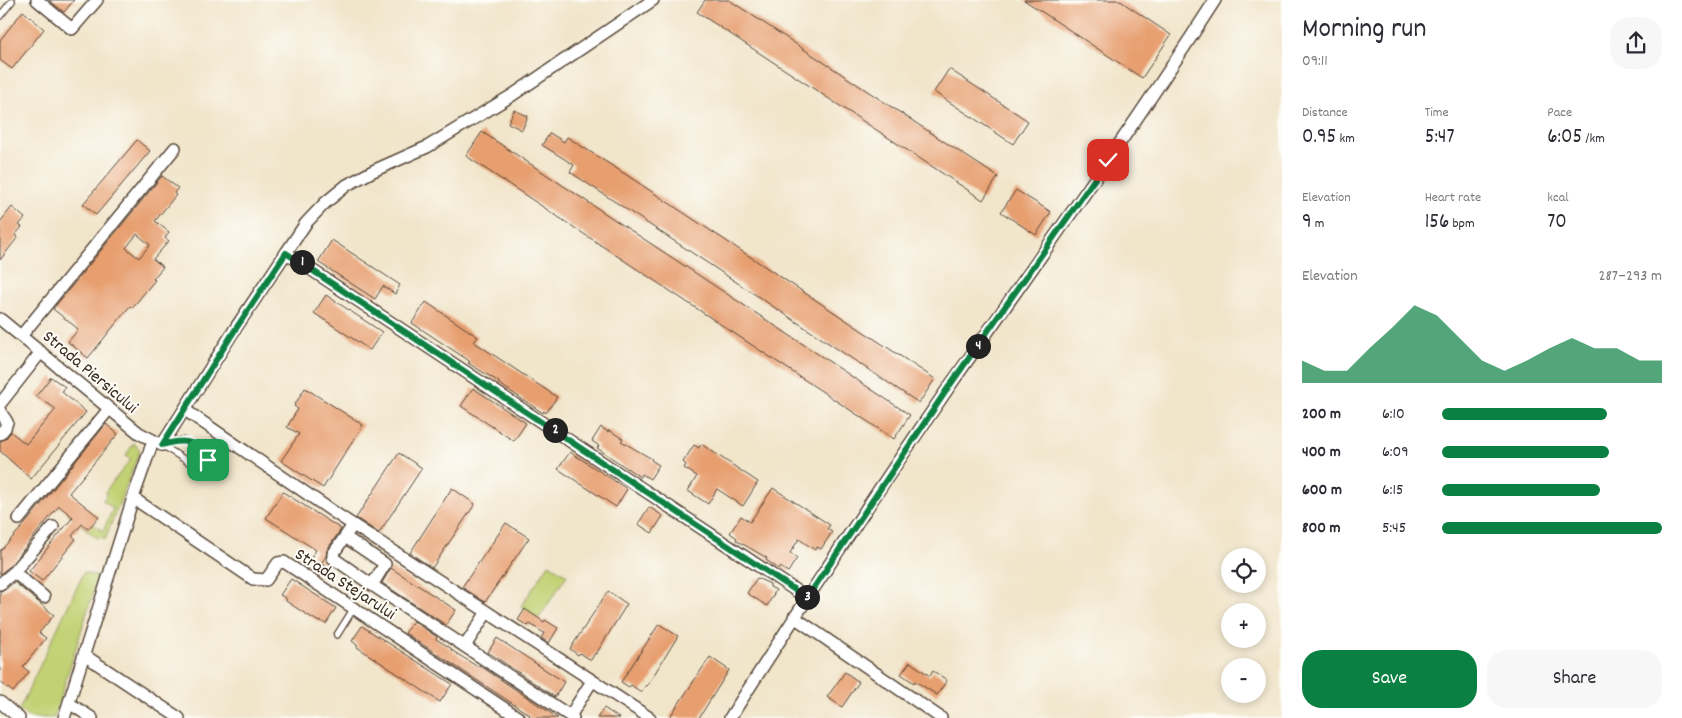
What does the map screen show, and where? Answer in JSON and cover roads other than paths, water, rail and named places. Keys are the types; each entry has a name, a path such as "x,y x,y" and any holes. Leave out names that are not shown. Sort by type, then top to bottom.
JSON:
{"street":[{"path":"37,0 72,29 97,0"},
{"path":"64,718 132,498 157,443 185,410 306,223 325,203 347,185 450,134 525,87 653,0"},
{"path":"730,718 794,617 950,385 1173,66 1215,0"},
{"path":"21,336 175,148"},
{"path":"286,253 807,598"},
{"name":"Strada Piersicului","path":"0,320 139,433 157,443"},
{"path":"0,404 41,352"},
{"path":"19,518 109,409"},
{"path":"0,410 7,422 0,434"},
{"path":"185,410 353,525 650,718"},
{"name":"Strada Stejarului","path":"132,498 253,579 266,580 278,563 284,562 519,718"},
{"path":"353,525 333,554 334,560 571,717 592,680"},
{"path":"0,584 14,572 53,528"},
{"path":"345,537 385,564 372,585"},
{"path":"14,572 44,597"},
{"path":"465,646 487,612"},
{"path":"794,617 941,718"},
{"path":"84,655 179,718"},
{"path":"0,702 19,718"},
{"path":"69,703 92,718"}],"lane":[{"path":"0,16 12,1"},
{"path":"178,441 190,443 204,451 208,456 208,460 203,468 196,467 157,443 178,441"},
{"path":"337,635 354,608"}]}
